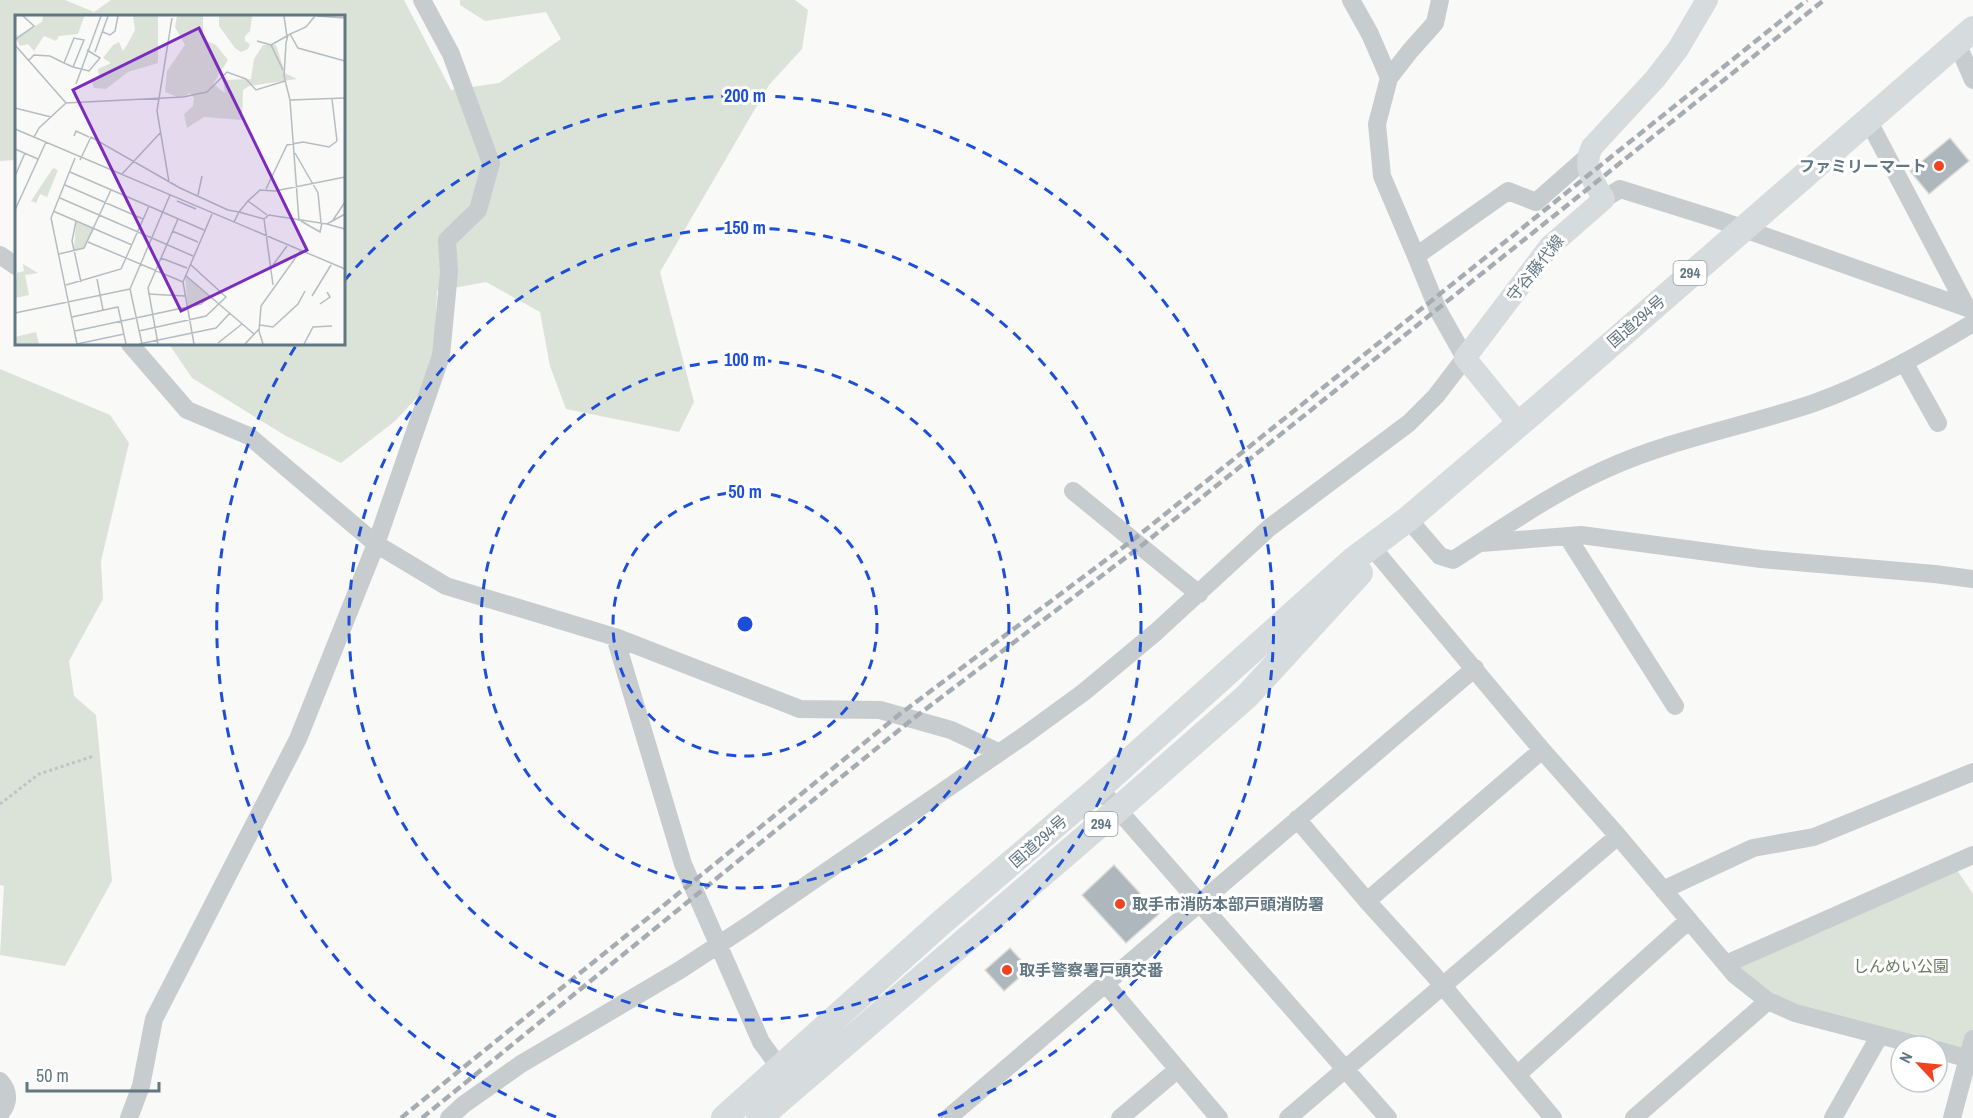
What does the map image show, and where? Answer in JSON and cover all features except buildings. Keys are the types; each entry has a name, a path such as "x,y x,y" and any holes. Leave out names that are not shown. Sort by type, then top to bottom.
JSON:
{"highway":[{"name":"国道294号","path":"771,1114 1247,696 1374,550 1408,519 1965,36"},
{"name":"国道294号","path":"723,1118 942,922 1100,788 1353,560 1374,550"}],"main road":[{"path":"1604,199 1589,173 1587,157 1592,147 1655,79 1678,49 1707,0"},
{"name":"守谷藤代線","path":"1465,358 1550,246 1604,199"},
{"path":"1465,358 1519,424"}],"street":[{"path":"129,1118 141,1086 154,1019 298,739 376,544 441,356 449,272 447,240 478,210 491,163 451,54 422,0"},
{"path":"1352,0 1389,78"},
{"path":"449,1118 463,1105 521,1064 718,946 1084,692 1199,594 1269,528 1409,423 1436,396 1465,358 1438,310 1382,176 1377,124 1389,78 1435,23 1440,0"},
{"path":"1965,36 1973,81"},
{"path":"1868,120 1971,313"},
{"path":"1416,256 1508,190 1536,202 1587,157"},
{"path":"1604,199 1620,189 1742,229 1971,313"},
{"path":"0,255 15,265"},
{"path":"1408,519 1440,556 1453,560 1524,514 1607,468 1662,448 1814,403 1904,362 1971,313"},
{"path":"131,345 187,410 249,436 376,544 446,586 615,637 800,709 890,712 951,730 998,753"},
{"path":"1904,362 1938,423"},
{"path":"1073,491 1199,594"},
{"path":"1479,543 1581,535 1761,558 1973,579"},
{"path":"1567,536 1675,706"},
{"path":"1374,550 1735,975 1768,1001 1795,1013 1889,1037"},
{"path":"615,637 683,864 761,1042 780,1068"},
{"path":"948,1118 1475,668"},
{"path":"1367,901 1542,750"},
{"path":"1664,890 1752,848 1814,837 1973,772"},
{"path":"1100,788 1388,1118"},
{"path":"1298,819 1367,901 1443,985 1553,1118"},
{"path":"1288,1118 1618,836"},
{"path":"1726,964 1972,858"},
{"path":"1517,1075 1689,920"},
{"path":"1105,983 1219,1118"},
{"path":"1634,1118 1768,1001"},
{"path":"1833,1118 1880,1035"},
{"path":"1952,1118 1971,1059 1973,1039"},
{"path":"1949,1053 1971,1059"},
{"path":"1120,1118 1178,1069"},
{"path":"0,1081 7,1092 5,1108 0,1114 4,1118"}],"path":[{"path":"0,804 39,774 94,756"}],"green space":[{"path":"0,0 65,0 94,12 111,0 404,0 451,90 499,83 561,39 546,12 485,21 460,5 460,0 795,0 808,10 802,49 769,85 660,272 694,402 679,432 566,409 550,366 540,312 486,282 437,291 433,380 395,421 341,463 286,436 192,378 170,345 345,345 345,15 15,15 15,160 0,161"},
{"path":"0,369 110,415 129,443 101,561 103,599 69,661 74,696 96,715 112,881 65,966 0,955 4,886 0,885"},
{"name":"しんめい公園","path":"1953,864 1973,894 1973,1027 1969,1059 1949,1054 1949,1034 1889,1034 1889,1038 1795,1013 1726,964"}],"railway":[{"path":"401,1118 900,714 1134,539 1807,0"},
{"path":"422,1118 914,718 1141,546 1824,0"}],"place":[{"name":"ファミリーマート","path":"1939,166"},
{"name":"取手市消防本部戸頭消防署","path":"1120,904"},
{"name":"取手警察署戸頭交番","path":"1007,970"}]}
